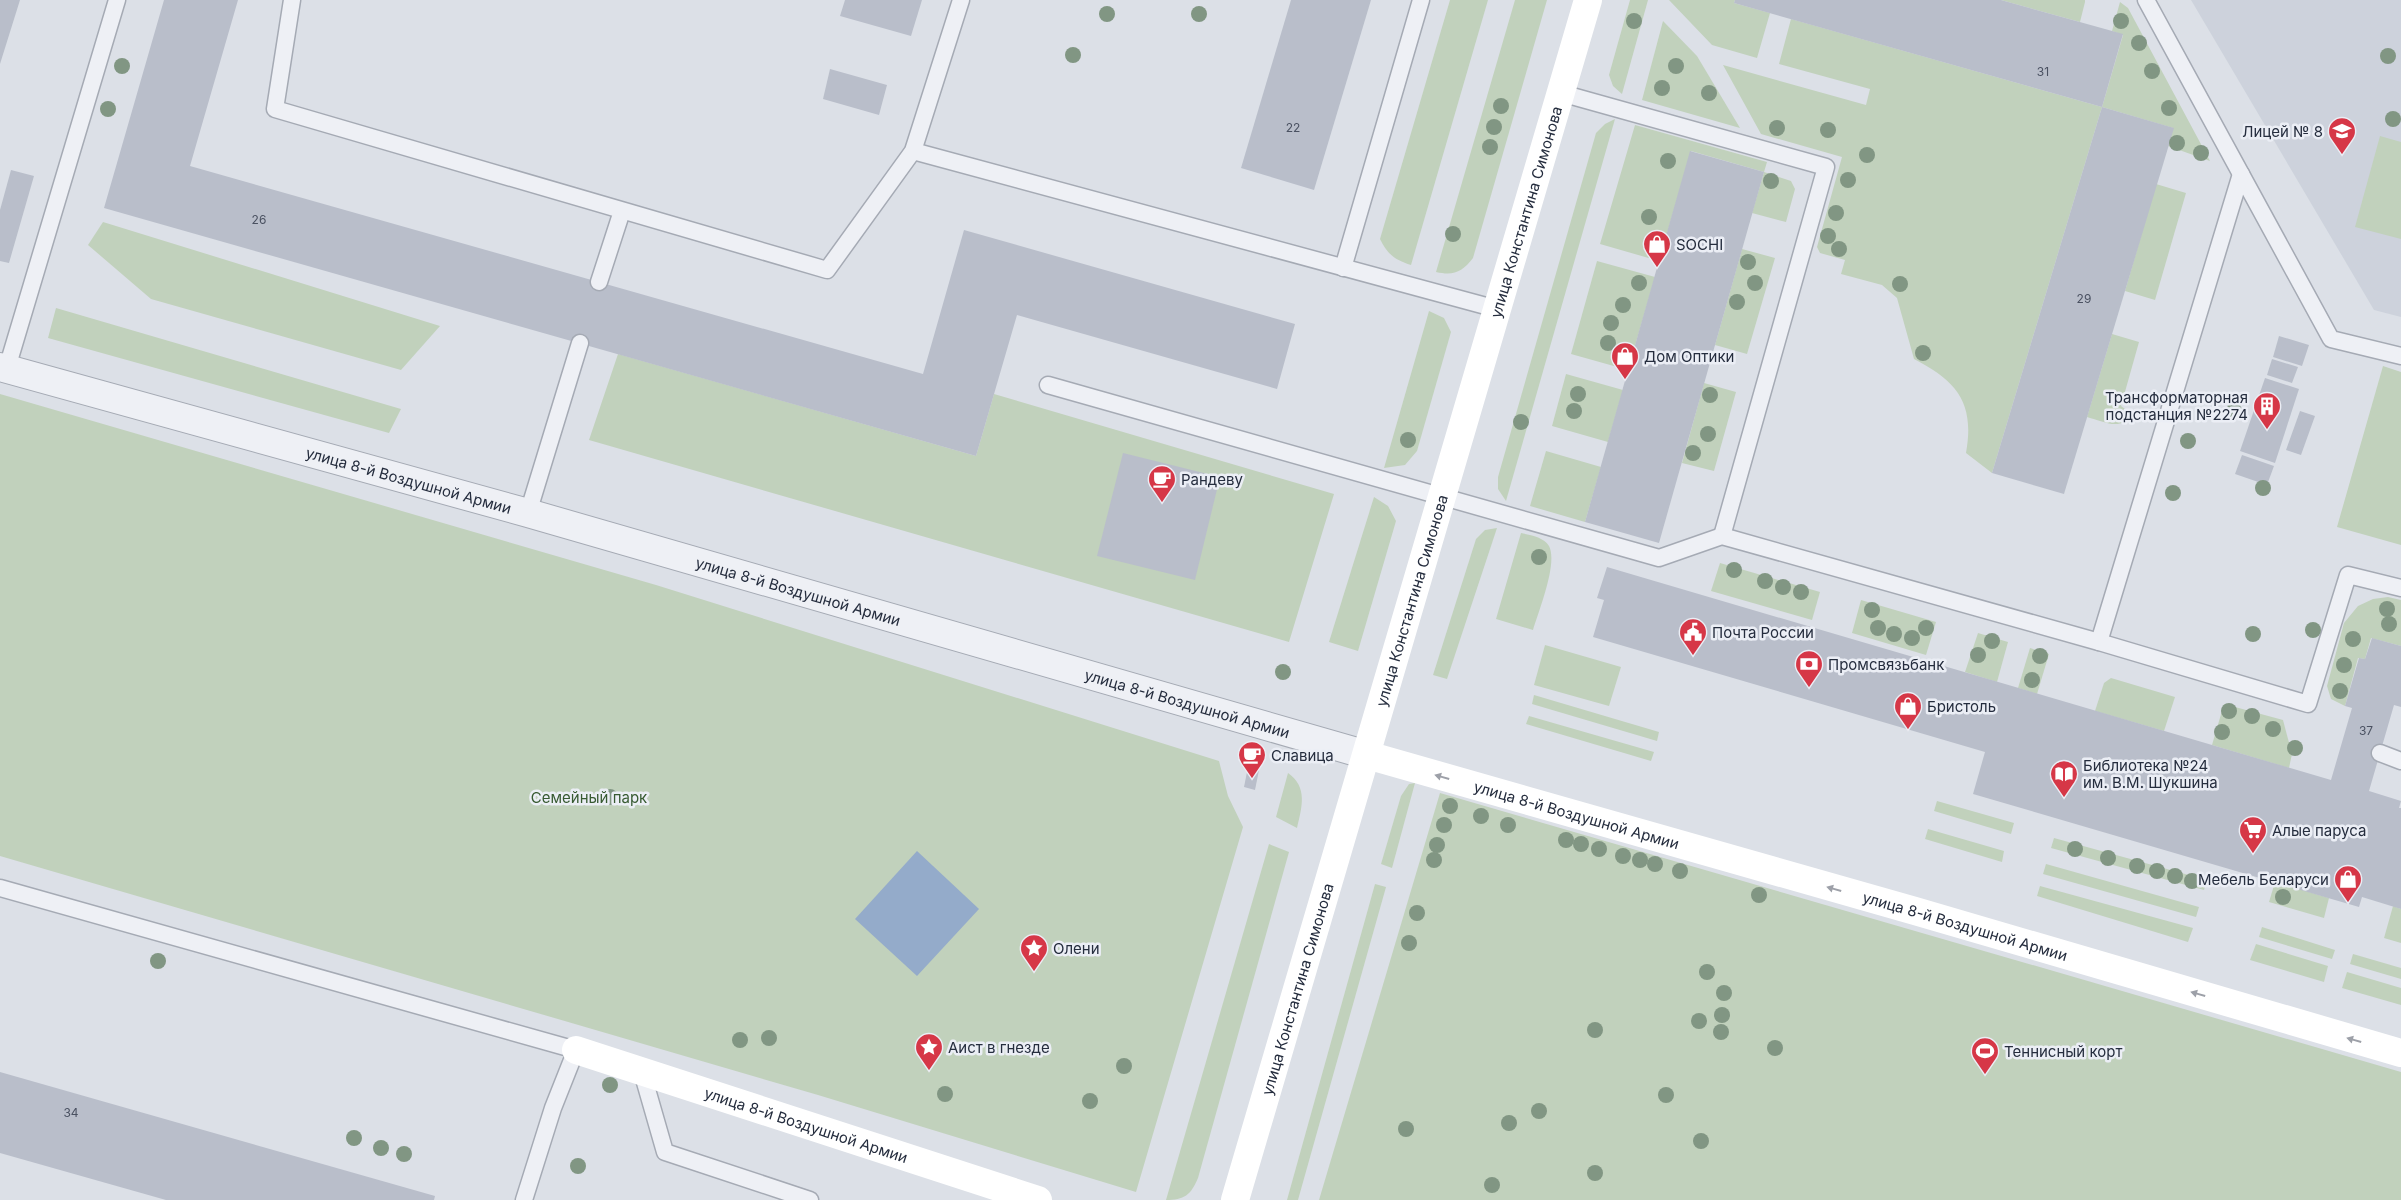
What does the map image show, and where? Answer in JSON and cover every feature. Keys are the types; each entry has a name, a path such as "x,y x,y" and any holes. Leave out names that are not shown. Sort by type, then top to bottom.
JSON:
{"street":[{"name":"улица Константина Симонова","path":"1235,1200 1588,0"},
{"name":"улица 8-й Воздушной Армии","path":"4,367 528,513 1915,911 2401,1054"},
{"name":"улица 8-й Воздушной Армии","path":"576,1050 1038,1200"}],"lane":[{"path":"4,367 117,0"},
{"path":"292,0 275,109 827,270 912,151 961,0"},
{"path":"1343,268 1421,0"},
{"path":"2146,0 2331,339 2401,356"},
{"path":"1561,93 1826,167 1722,536"},
{"path":"912,151 1497,310"},
{"path":"2100,642 2241,174"},
{"path":"599,282 622,211"},
{"path":"528,513 580,344"},
{"path":"1048,385 1659,558 1722,536 2100,642 2308,704 2348,574 2401,588"},
{"path":"2380,753 2401,761"},
{"path":"0,888 576,1050 553,1108 524,1200"},
{"path":"642,1072 665,1152 810,1200"}],"shaded area":[{"name":"Лицей № 8","path":"2191,0 2401,0 2401,317 2374,310"}],"green space":[{"path":"1450,0 1488,0 1411,265 1392,256 1380,239"},
{"path":"1515,0 1547,0 1473,258 1465,267 1457,272 1436,272"},
{"path":"1630,0 1648,0 1622,94 1613,86 1609,75"},
{"path":"1669,0 1735,0 1734,3 1770,13 1757,58 1712,45"},
{"path":"2001,0 2085,0 2085,2 2080,22"},
{"path":"2120,2 2128,8 2210,161 2168,146 2173,128 2102,107 2123,35 2112,31"},
{"path":"1791,19 2102,107 1992,473 1966,453 1968,420 1960,396 1942,376 1914,359 1897,298 1882,285 1841,274 1845,260 1820,253 1817,247 1842,157 1761,134 1723,65 1866,105 1870,89 1779,64"},
{"path":"1663,21 1697,56 1740,128 1642,100"},
{"path":"1615,119 1506,501 1498,489 1498,477 1596,133 1605,124"},
{"path":"1635,125 1767,162 1764,172 1691,151 1659,261 1600,244"},
{"path":"2380,136 2401,142 2401,239 2355,227"},
{"path":"1764,172 1791,181 1795,189 1786,222 1752,213"},
{"path":"2156,184 2186,193 2155,300 2125,291"},
{"path":"103,222 440,326 401,370 151,299 88,245"},
{"path":"1742,249 1775,258 1747,354 1715,345"},
{"path":"1597,261 1655,277 1628,370 1571,354"},
{"path":"56,308 401,409 389,433 48,338"},
{"path":"1429,311 1444,318 1451,332 1417,451 1405,465 1384,468"},
{"path":"2112,334 2139,342 2121,406 2133,415 2123,423 2117,424 2106,423 2087,417"},
{"path":"618,354 976,456 994,394 1334,494 1289,642 589,440"},
{"path":"2383,366 2401,372 2401,545 2337,527"},
{"path":"1566,374 1623,390 1608,442 1552,426"},
{"path":"1704,383 1736,392 1714,471 1682,463"},
{"name":"Семейный парк","path":"0,394 656,585 1219,761 1228,796 1243,827 1136,1192 818,1095 0,856"},
{"path":"1546,451 1601,467 1585,522 1530,506"},
{"path":"1374,497 1388,506 1396,521 1358,651 1329,642"},
{"path":"1497,528 1447,679 1433,675 1476,539 1485,530"},
{"path":"1521,533 1544,540 1549,546 1551,554 1547,587 1533,630 1496,619"},
{"path":"1720,563 1820,592 1812,620 1711,591"},
{"path":"2388,597 2401,600 2401,646 2371,638 2365,659 2358,658 2345,706 2331,699 2327,686 2344,623 2358,606 2373,599"},
{"path":"1861,600 1936,622 1926,655 1852,633"},
{"path":"1978,633 2008,642 1997,682 1965,672"},
{"path":"1545,645 1621,667 1609,706 1534,685"},
{"path":"2030,648 2049,654 2037,694 2018,688"},
{"path":"2111,678 2175,697 2164,731 2095,711 2104,683"},
{"path":"1534,695 1659,732 1657,741 1532,704"},
{"path":"2224,704 2283,720 2292,754 2289,768 2212,745"},
{"path":"1529,716 1654,752 1651,761 1526,724"},
{"path":"1288,773 1299,785 1301,791 1302,805 1297,828 1276,817"},
{"path":"1415,783 1392,868 1381,864 1401,796 1409,784"},
{"path":"1440,793 2401,1072 2401,1200 1319,1200"},
{"path":"1937,801 2014,823 2011,834 1934,811"},
{"path":"1928,829 2004,851 2002,862 1925,839"},
{"path":"2054,838 2207,880 2204,890 2051,848"},
{"path":"1269,844 1289,852 1198,1178 1193,1189 1182,1198 1166,1200"},
{"path":"2046,864 2199,907 2196,917 2043,874"},
{"path":"2275,882 2329,898 2324,918 2269,902"},
{"path":"1375,884 1386,887 1298,1200 1287,1200"},
{"path":"2040,886 2193,928 2188,942 2037,896"},
{"path":"2393,906 2401,909 2401,943 2384,938"},
{"path":"2262,927 2335,950 2332,959 2259,937"},
{"path":"2256,944 2328,966 2324,982 2250,960"},
{"path":"2353,954 2401,968 2401,979 2350,964"},
{"path":"2347,972 2401,988 2401,1005 2342,988"}],"water":[{"path":"917,851 979,909 917,976 855,919"}],"building":[{"path":"0,0 20,0 0,64"},
{"path":"164,0 238,0 190,166 923,374 964,230 1295,324 1277,389 1017,315 976,456 104,208"},
{"path":"845,0 922,0 911,36 840,16"},
{"path":"1291,0 1371,0 1314,190 1241,168"},
{"path":"1735,0 2001,0 2123,34 2102,107 1734,3"},
{"path":"830,69 887,85 879,115 823,99"},
{"path":"2102,107 2174,128 2064,494 1992,473"},
{"path":"1690,151 1764,172 1659,543 1585,522"},
{"path":"11,170 34,176 9,263 0,261 0,210"},
{"path":"2279,336 2309,345 2302,366 2273,357"},
{"path":"2272,359 2298,367 2292,383 2267,375"},
{"name":"Трансформаторная подстанция №2274","path":"2265,378 2299,389 2275,463 2240,451"},
{"path":"2300,411 2315,416 2301,455 2286,450"},
{"name":"Рандеву","path":"1123,453 1220,477 1195,580 1097,556"},
{"path":"2242,455 2274,466 2267,485 2235,474"},
{"path":"1607,567 2331,780 2352,708 2345,706 2359,658 2365,659 2372,638 2401,646 2401,707 2394,705 2369,791 2401,801 2399,808 2401,808 2401,909 2362,897 2359,907 1973,794 1985,752 1593,637 1604,600 1597,598"},
{"name":"Славица","path":"1248,767 1259,770 1255,790 1244,787"},
{"path":"0,1072 435,1196 434,1200 166,1200 0,1153"}],"place":[{"name":"Лицей № 8","path":"2342,155"},
{"name":"SOCHI","path":"1657,268"},
{"name":"Дом Оптики","path":"1625,380"},
{"name":"Трансформаторная подстанция №2274","path":"2267,430"},
{"name":"Рандеву","path":"1162,503"},
{"name":"Почта России","path":"1693,656"},
{"name":"Промсвязьбанк","path":"1809,688"},
{"name":"Бристоль","path":"1908,730"},
{"name":"Славица","path":"1252,779"},
{"name":"Библиотека №24 им. В.М. Шукшина","path":"2064,798"},
{"name":"Алые паруса","path":"2253,854"},
{"name":"Мебель Беларуси","path":"2348,903"},
{"name":"Олени","path":"1034,972"},
{"name":"Аист в гнезде","path":"929,1071"},
{"name":"Теннисный корт","path":"1985,1075"}]}
